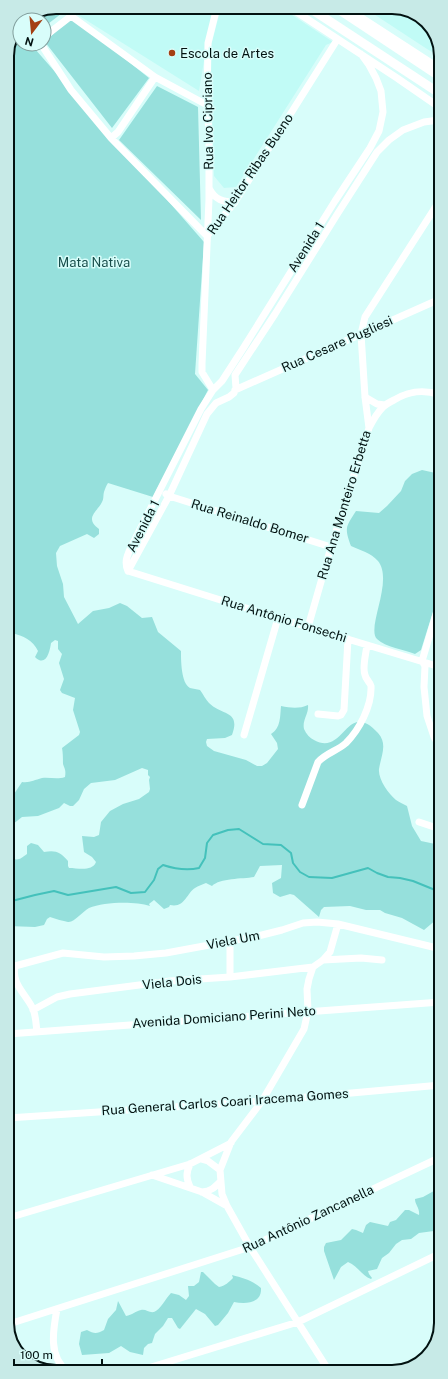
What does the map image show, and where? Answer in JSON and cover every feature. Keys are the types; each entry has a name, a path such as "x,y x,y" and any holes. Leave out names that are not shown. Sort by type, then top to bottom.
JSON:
{"main road":[{"path":"319,14 434,90"},
{"path":"346,14 434,73"}],"street":[{"name":"Rua Ivo Cipriano","path":"207,236 209,133 207,105 208,43 216,14"},
{"path":"299,14 434,103"},
{"path":"356,14 434,65"},
{"path":"52,31 71,16 155,77 207,105"},
{"name":"Rua Heitor Ribas Bueno","path":"214,390 202,372 207,236 235,202 337,40"},
{"path":"46,52 71,90 111,138 207,236"},
{"name":"Avenida 1","path":"128,571 126,566 126,558 201,409 222,381 269,308 335,201 370,148 379,131 383,112 381,92 376,78 361,54"},
{"path":"111,138 118,132 155,77"},
{"name":"Avenida 1","path":"128,571 169,496 207,414 216,403 229,397 235,387 235,375 377,152 402,130 424,122 434,121"},
{"path":"208,188 215,197 220,200 235,202"},
{"path":"361,334 365,318 434,209"},
{"name":"Rua Cesare Pugliesi","path":"235,387 434,302"},
{"name":"Rua Ana Monteiro Erbetta","path":"308,627 331,547 369,428 365,397 361,334"},
{"path":"222,381 228,380 235,387"},
{"path":"369,428 377,414 385,405 403,395 416,391 434,392"},
{"path":"365,397 377,404 385,405"},
{"name":"Rua Reinaldo Bomer","path":"160,490 169,496 331,547"},
{"name":"Rua Antônio Fonsechi","path":"128,571 434,665"},
{"path":"244,735 278,618"},
{"path":"434,621 422,661 425,666 424,687 427,716 434,736"},
{"path":"318,714 338,716 341,715 344,710 348,639"},
{"path":"302,805 318,762 322,757 340,748 347,742 364,718 371,695 370,684 365,675 367,645"},
{"path":"419,822 434,827"},
{"name":"Viela Um","path":"14,970 15,966 23,963 63,953 104,957 166,953 282,930 304,923 317,922 338,924 434,948"},
{"path":"325,1365 250,1248 227,1206 222,1194 220,1170 231,1142 262,1101 304,1029 308,1011 308,989 313,967 323,960 330,952 338,924"},
{"path":"230,941 230,977"},
{"path":"323,960 361,958 382,960"},
{"name":"Viela Dois","path":"33,1010 57,997 70,994 170,981 230,977 313,967"},
{"name":"Viela Um","path":"14,977 17,986 33,1010"},
{"name":"Avenida Domiciano Perini Neto","path":"14,1034 434,1002"},
{"path":"33,1010 37,1032"},
{"name":"Rua General Carlos Coari Iracema Gomes","path":"14,1118 262,1101 434,1086"},
{"path":"14,1216 190,1164 231,1142"},
{"path":"201,1159 208,1161 220,1170"},
{"name":"Rua Antônio Zancanella","path":"14,1322 250,1248 434,1160"},
{"path":"190,1164 186,1172 186,1179 190,1187"},
{"path":"152,1175 190,1187 227,1206"},
{"path":"202,1192 215,1188 220,1182"},
{"path":"158,1365 298,1322 434,1256"},
{"path":"57,1309 54,1336 55,1354 61,1365"}],"shaded area":[{"name":"Escola de Artes","path":"212,14 199,91 78,15"},
{"path":"219,14 291,14 333,42 326,45 236,187 224,188 214,176 210,50"},
{"path":"374,14 400,15 408,17 420,24 431,40 434,53"}],"green space":[{"path":"52,14 61,14 52,21"},
{"path":"71,16 149,78 112,128 52,51 52,35"},
{"name":"Mata Nativa","path":"14,52 38,52 204,242 195,374 208,390 153,497 108,483 104,492 103,501 92,518 92,522 99,529 99,534 94,538 87,534 60,546 56,553 57,566 63,584 64,597 78,624 93,611 109,608 120,603 127,606 142,618 152,617 158,632 181,651 182,671 187,685 190,688 200,690 209,703 229,714 234,721 232,735 225,738 207,739 207,746 214,751 246,760 257,766 262,766 267,763 278,749 277,743 271,734 277,728 281,706 295,708 308,705 304,729 311,738 324,743 333,741 352,724 359,722 367,724 378,733 383,741 379,773 384,786 396,800 407,806 412,826 421,841 434,844 434,922 424,930 402,918 380,910 366,910 350,906 324,907 321,910 319,917 294,895 290,894 280,897 273,893 272,883 281,878 282,865 260,866 254,877 226,880 212,886 206,883 203,884 196,887 182,903 170,905 164,909 154,900 149,904 150,906 136,903 111,903 89,908 70,922 50,917 44,925 35,927 14,926 14,859 22,858 27,854 27,846 31,843 38,845 44,852 52,851 60,854 68,861 69,868 84,869 91,867 96,862 92,857 84,852 82,836 94,837 99,835 101,822 110,811 123,804 139,799 149,792 150,789 150,777 148,775 148,770 142,768 115,780 91,783 84,789 79,800 73,806 64,803 59,808 38,816 22,817 14,823 14,794 22,782 30,782 42,778 65,777 62,748 79,735 80,732 73,710 75,698 62,693 60,690 64,679 59,663 62,654 58,649 58,641 55,640 51,643 47,657 42,661 35,657 38,651 30,641 14,634"},
{"path":"157,86 198,107 201,220 119,140"},
{"path":"422,470 434,473 434,608 421,650 415,654 390,646 377,639 375,625 382,592 382,570 378,561 372,556 351,546 347,535 348,524 356,511 379,513 401,491 405,481 412,474"},
{"path":"434,1191 434,1231 419,1233 411,1239 402,1240 396,1244 389,1253 382,1258 377,1269 368,1271 372,1278 371,1279 348,1262 341,1267 334,1280 324,1251 326,1243 341,1240 352,1229 363,1233 366,1225 370,1222 388,1226 390,1222 396,1220 405,1210 409,1210 419,1215 419,1210 415,1199 423,1197"},
{"path":"201,1272 203,1272 219,1287 230,1281 233,1278 232,1275 244,1278 261,1288 261,1293 256,1300 252,1302 234,1302 228,1313 218,1325 215,1326 205,1314 196,1309 180,1329 172,1318 168,1318 155,1334 152,1343 148,1344 144,1348 143,1355 130,1352 121,1346 109,1353 82,1355 79,1344 81,1332 87,1330 96,1333 104,1330 108,1319 116,1310 118,1301 126,1316 141,1310 154,1312 161,1306 171,1293 179,1295 186,1300 189,1296 188,1286 194,1286 199,1282"}],"waterway":[{"path":"14,900 54,891 68,895 116,887 131,893 145,892 154,880 158,869 163,865 181,869 199,868 205,858 207,843 213,835 228,830 239,829 263,844 281,845 291,853 293,863 300,872 309,877 332,878 368,868 388,877 413,881 434,890"}],"place":[{"name":"Escola de Artes","path":"172,53"}]}
